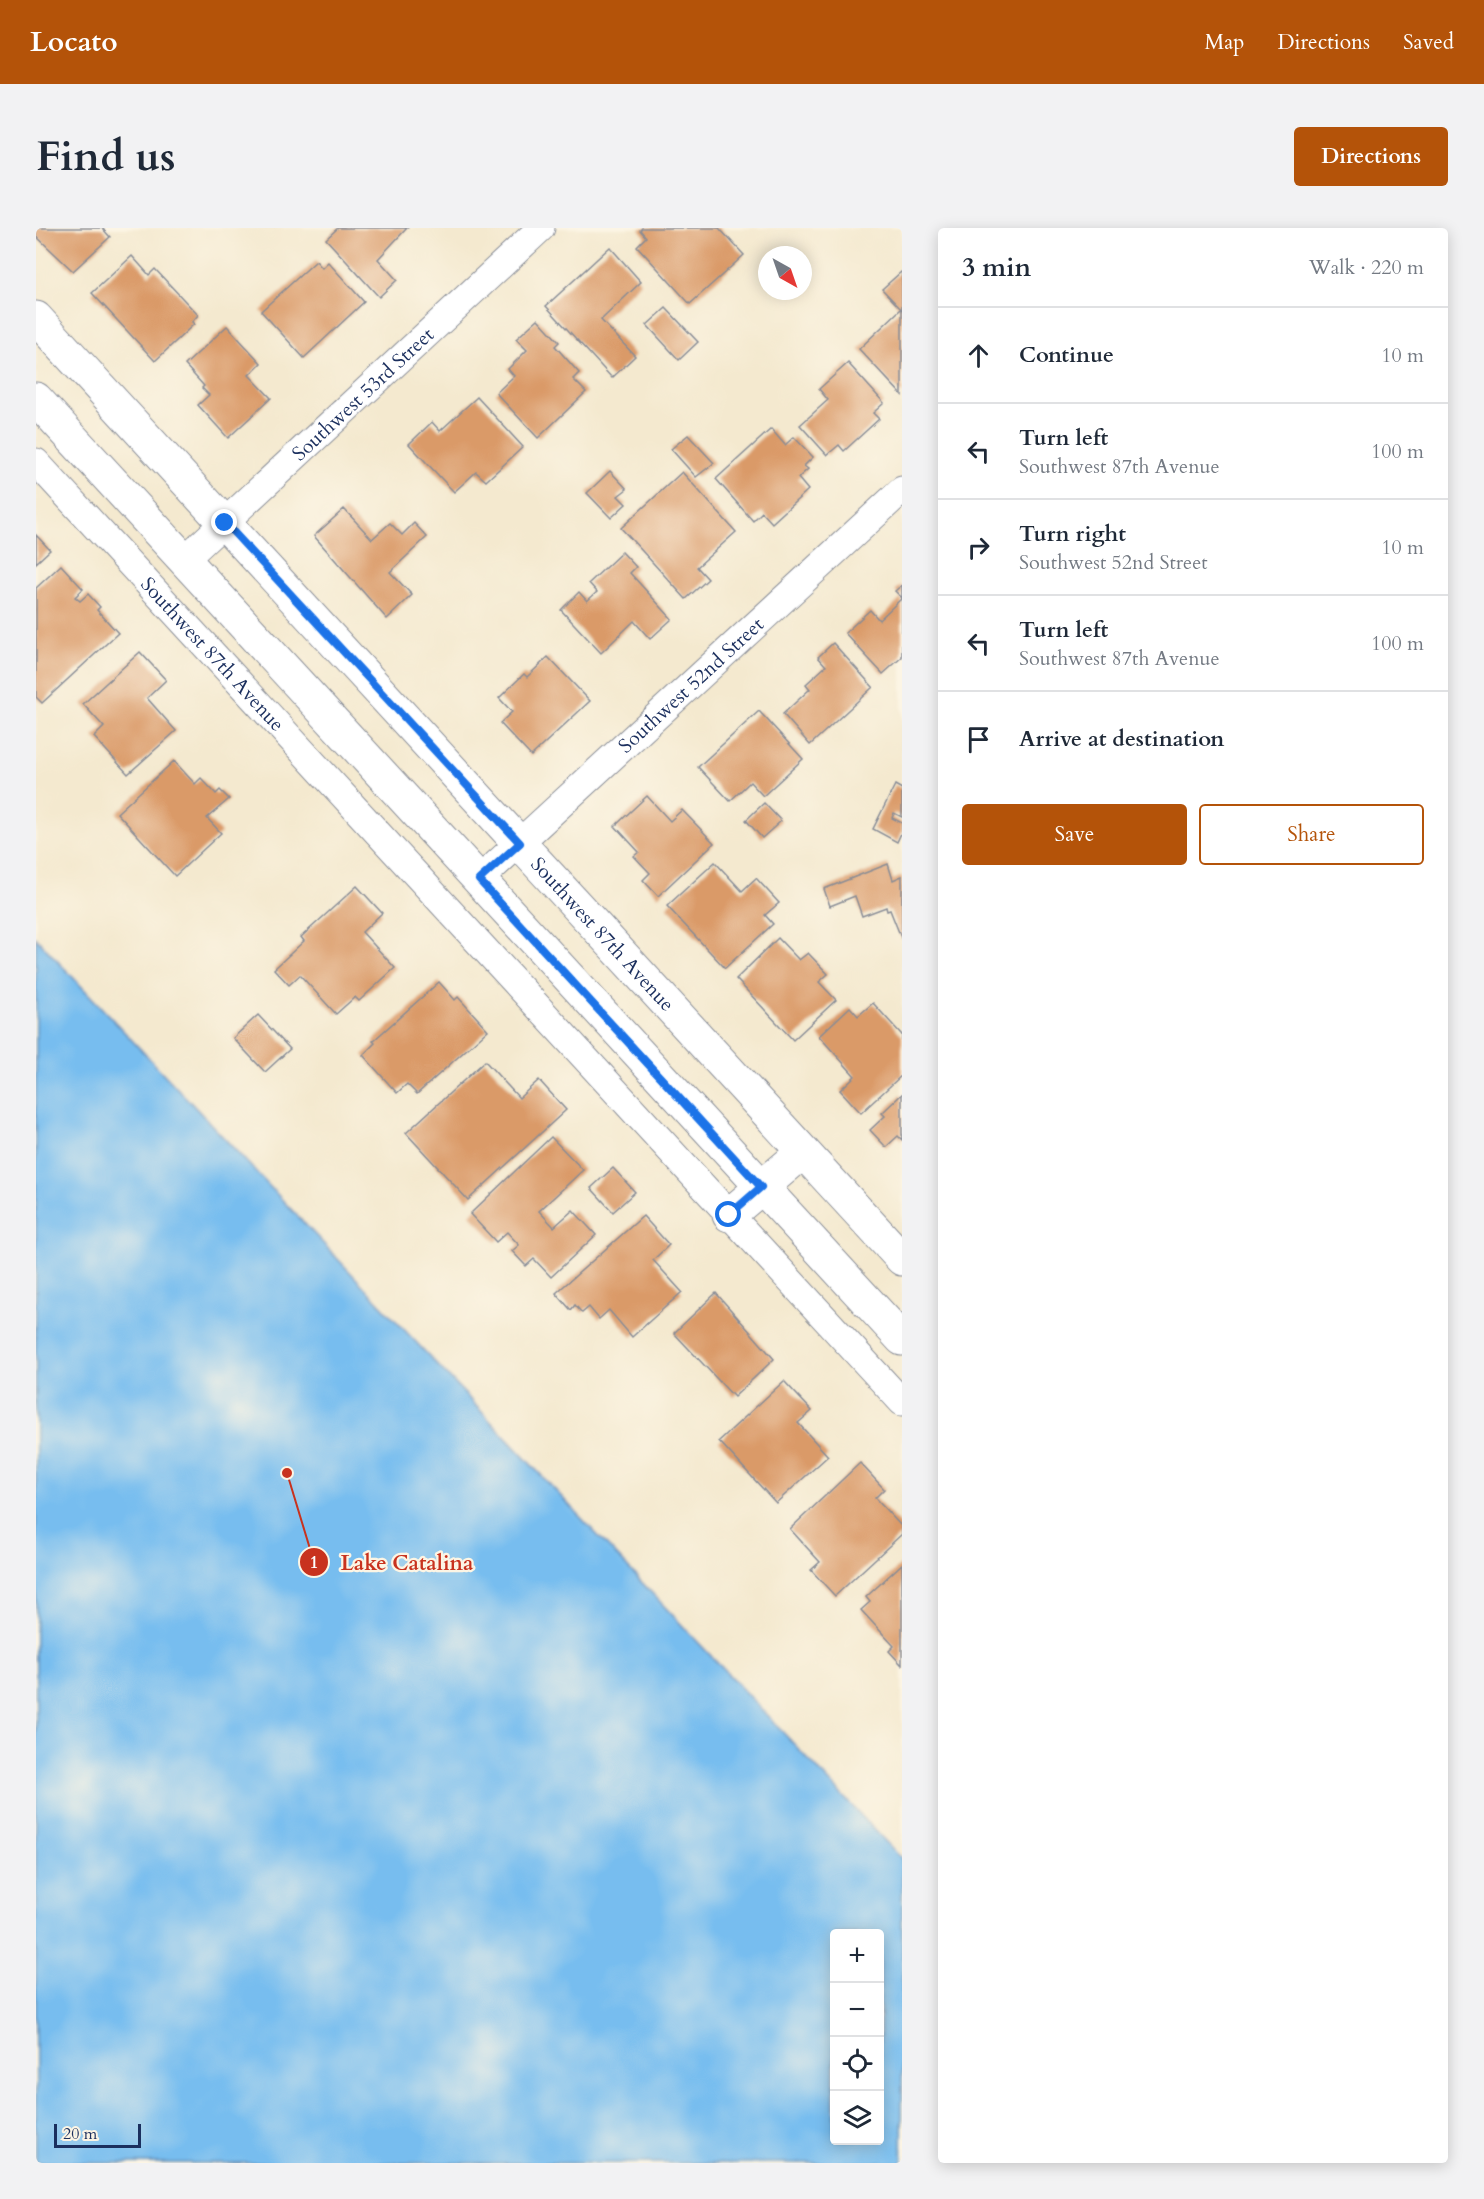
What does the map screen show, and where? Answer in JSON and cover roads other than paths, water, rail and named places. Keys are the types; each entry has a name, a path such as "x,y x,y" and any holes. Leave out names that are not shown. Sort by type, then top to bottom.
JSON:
{"main road":[{"name":"Southwest 87th Avenue","path":"36,318 902,1259"},
{"path":"36,399 902,1339"},
{"path":"729,1215 803,1152"}],"street":[{"name":"Southwest 53rd Street","path":"184,560 541,228"},
{"name":"Southwest 87th Avenue","path":"36,462 902,1402"},
{"name":"Southwest 52nd Street","path":"479,880 902,490"}],"water":[{"path":"36,938 902,1859 902,2163 36,2163"}],"place":[{"name":"Lake Catalina","path":"287,1473"}]}
